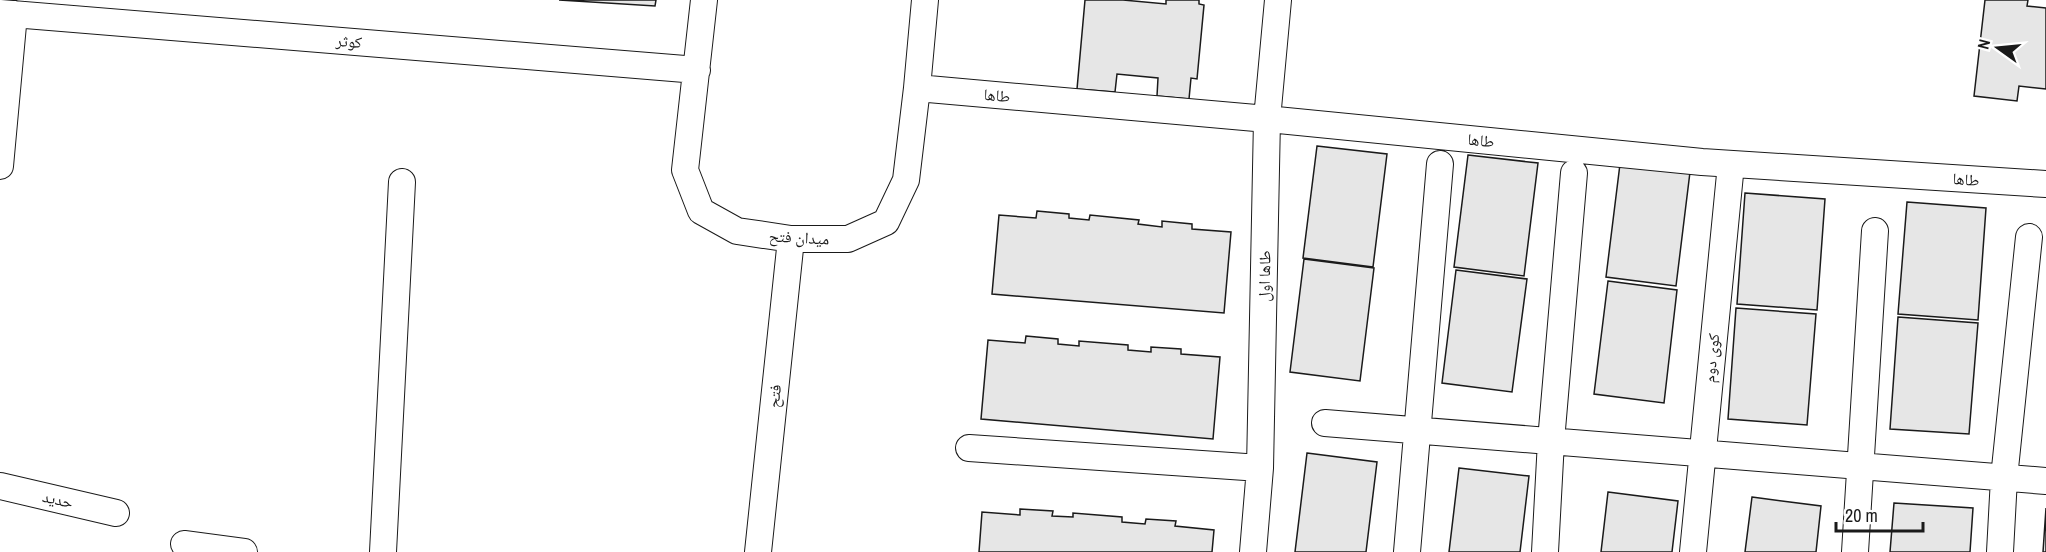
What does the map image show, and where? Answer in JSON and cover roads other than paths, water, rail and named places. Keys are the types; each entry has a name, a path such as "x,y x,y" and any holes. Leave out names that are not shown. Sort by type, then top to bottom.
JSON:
{"street":[{"name":"میدان فتح","path":"704,0 686,170 701,211 737,231 791,240 848,239 886,222 906,180 925,0"},
{"name":"طاها اول","path":"1253,552 1260,468 1266,119 1278,0"},
{"name":"کوثر","path":"7,13 697,70"},
{"path":"0,166 7,13"},
{"name":"طاها","path":"917,88 1731,164 2046,184"},
{"path":"1407,552 1440,164"},
{"name":"کوی دوم","path":"1693,552 1731,164"},
{"path":"1545,552 1551,441 1574,173"},
{"path":"383,552 402,182"},
{"path":"1855,552 1875,231"},
{"path":"2000,552 2004,478 2029,237"},
{"name":"فتح","path":"758,552 791,240"},
{"path":"1325,423 2046,481"},
{"path":"969,448 1260,468"},
{"name":"حدید","path":"0,486 116,513"},
{"path":"184,544 244,552"}]}
